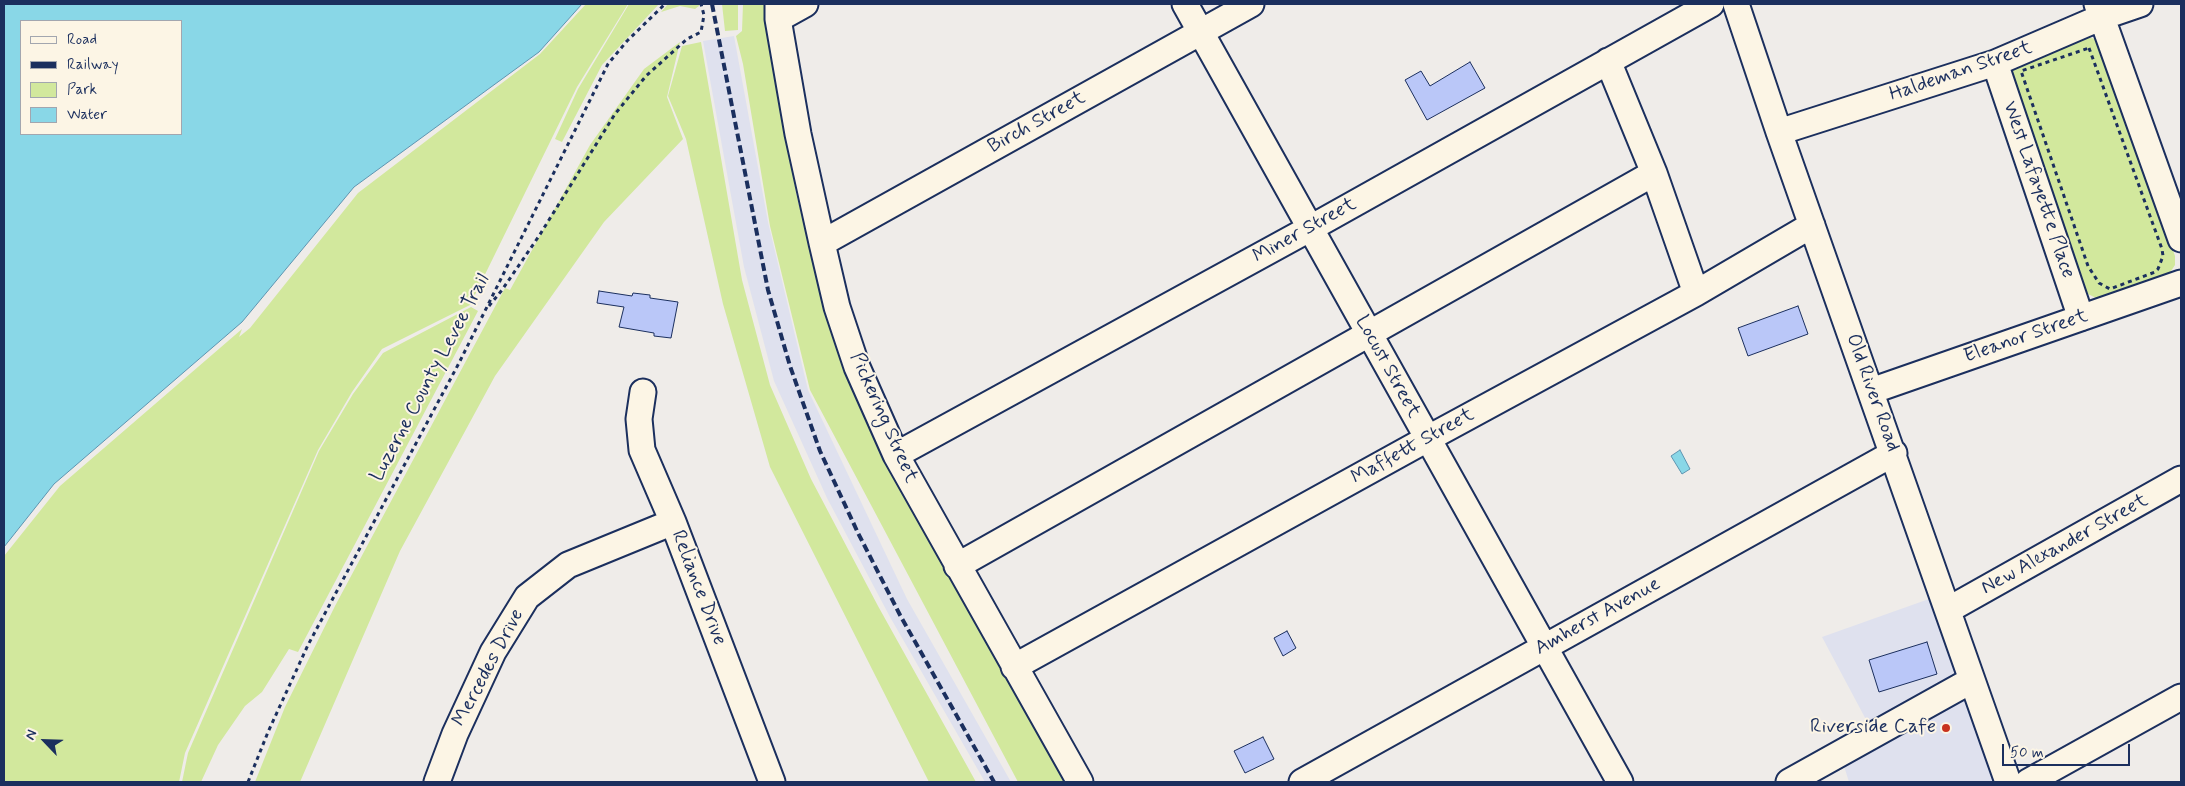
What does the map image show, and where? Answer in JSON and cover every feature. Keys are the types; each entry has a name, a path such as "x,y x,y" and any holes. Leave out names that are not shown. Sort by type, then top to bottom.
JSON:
{"street":[{"path":"778,11 805,4"},
{"name":"Locust Street","path":"1185,4 1543,648 1620,782"},
{"name":"Birch Street","path":"822,243 1252,4"},
{"name":"Miner Street","path":"896,455 1309,229 1712,4"},
{"name":"Old River Road","path":"1736,4 1779,132 1894,452 2008,782"},
{"name":"Haldeman Street","path":"1779,132 1995,63 2100,11 2140,4"},
{"name":"Pickering Street","path":"778,11 798,134 822,243 837,306 857,367 896,455 1080,782"},
{"path":"2100,11 2181,239"},
{"path":"1608,61 1654,173 1696,293"},
{"name":"West Lafayette Place","path":"1995,63 2081,318"},
{"path":"957,566 1654,173"},
{"name":"Maffett Street","path":"1014,667 1696,293 1812,225"},
{"name":"Eleanor Street","path":"1871,391 2181,283"},
{"name":"Reliance Drive","path":"644,392 639,419 642,450 673,522 772,782"},
{"name":"Amherst Avenue","path":"1302,782 1894,452"},
{"name":"New Alexander Street","path":"1948,610 2181,479"},
{"name":"Mercedes Drive","path":"437,782 455,734 493,652 527,597 568,565 673,522"},
{"path":"1789,782 1972,680"},
{"path":"2028,782 2181,697"}],"path":[{"name":"Luzerne County Levee Trail","path":"248,782 268,732 313,636 459,362 608,64 626,41 665,4"},
{"path":"485,310 502,290 534,244 615,114 646,76 687,39 701,32 704,15 701,4"},
{"path":"2089,48 2162,248 2163,256 2155,272 2110,289 2099,283 2088,266 2021,71 2089,48"}],"shaded area":[{"path":"734,36 768,222 808,390 907,599 1011,782 985,782 890,617 827,498 774,381 744,267 703,41"},
{"path":"1929,599 1998,782 1849,782 1844,766 1879,744 1822,637"}],"green space":[{"path":"586,4 628,4 577,87 470,305 382,349 352,392 318,450 185,753 179,782 4,782 4,556 60,486 242,329 239,337 250,328 358,193 540,54"},
{"path":"629,4 659,4 602,65 562,142 555,139 578,89"},
{"path":"668,4 699,4 699,6 695,9 680,6 661,12"},
{"path":"722,4 738,4 738,30 725,31"},
{"path":"743,4 768,4 770,28 796,193 823,300 1068,782 1018,782 810,390 770,226 743,64 736,36 742,31"},
{"path":"2085,36 2098,40 2175,256 2175,265 2169,274 2098,299 2088,294 2086,290 2011,72 2011,68"},
{"path":"680,42 667,97 683,139 604,222 495,376 400,551 300,782 255,782 285,707 335,606 505,288 510,290 590,145 644,69"},
{"path":"701,42 742,280 770,385 811,479 878,606 976,782 929,782 770,467 723,304 686,139 668,96 682,46"},
{"path":"471,307 478,311 298,652 289,649 262,692 245,706 218,745 201,782 182,782 188,753 319,451 353,394 383,353"}],"water":[{"path":"4,4 582,4 539,52 354,187 242,322 54,484 4,547"},
{"path":"1680,450 1690,469 1682,474 1671,456"}],"building":[{"path":"1470,62 1485,88 1427,120 1405,80 1421,71 1430,86"},
{"path":"599,291 632,296 633,293 650,295 650,298 678,302 671,338 654,336 654,333 619,327 624,307 597,303"},
{"path":"1798,306 1808,334 1748,356 1738,328"},
{"path":"1287,631 1296,648 1283,656 1274,638"},
{"path":"1927,642 1937,674 1879,692 1869,660"},
{"path":"1263,737 1274,759 1245,773 1234,751"}],"railway":[{"path":"712,4 768,290 790,366 820,451 858,533 900,615 994,782"}],"place":[{"name":"Riverside Cafe","path":"1946,728"}]}
